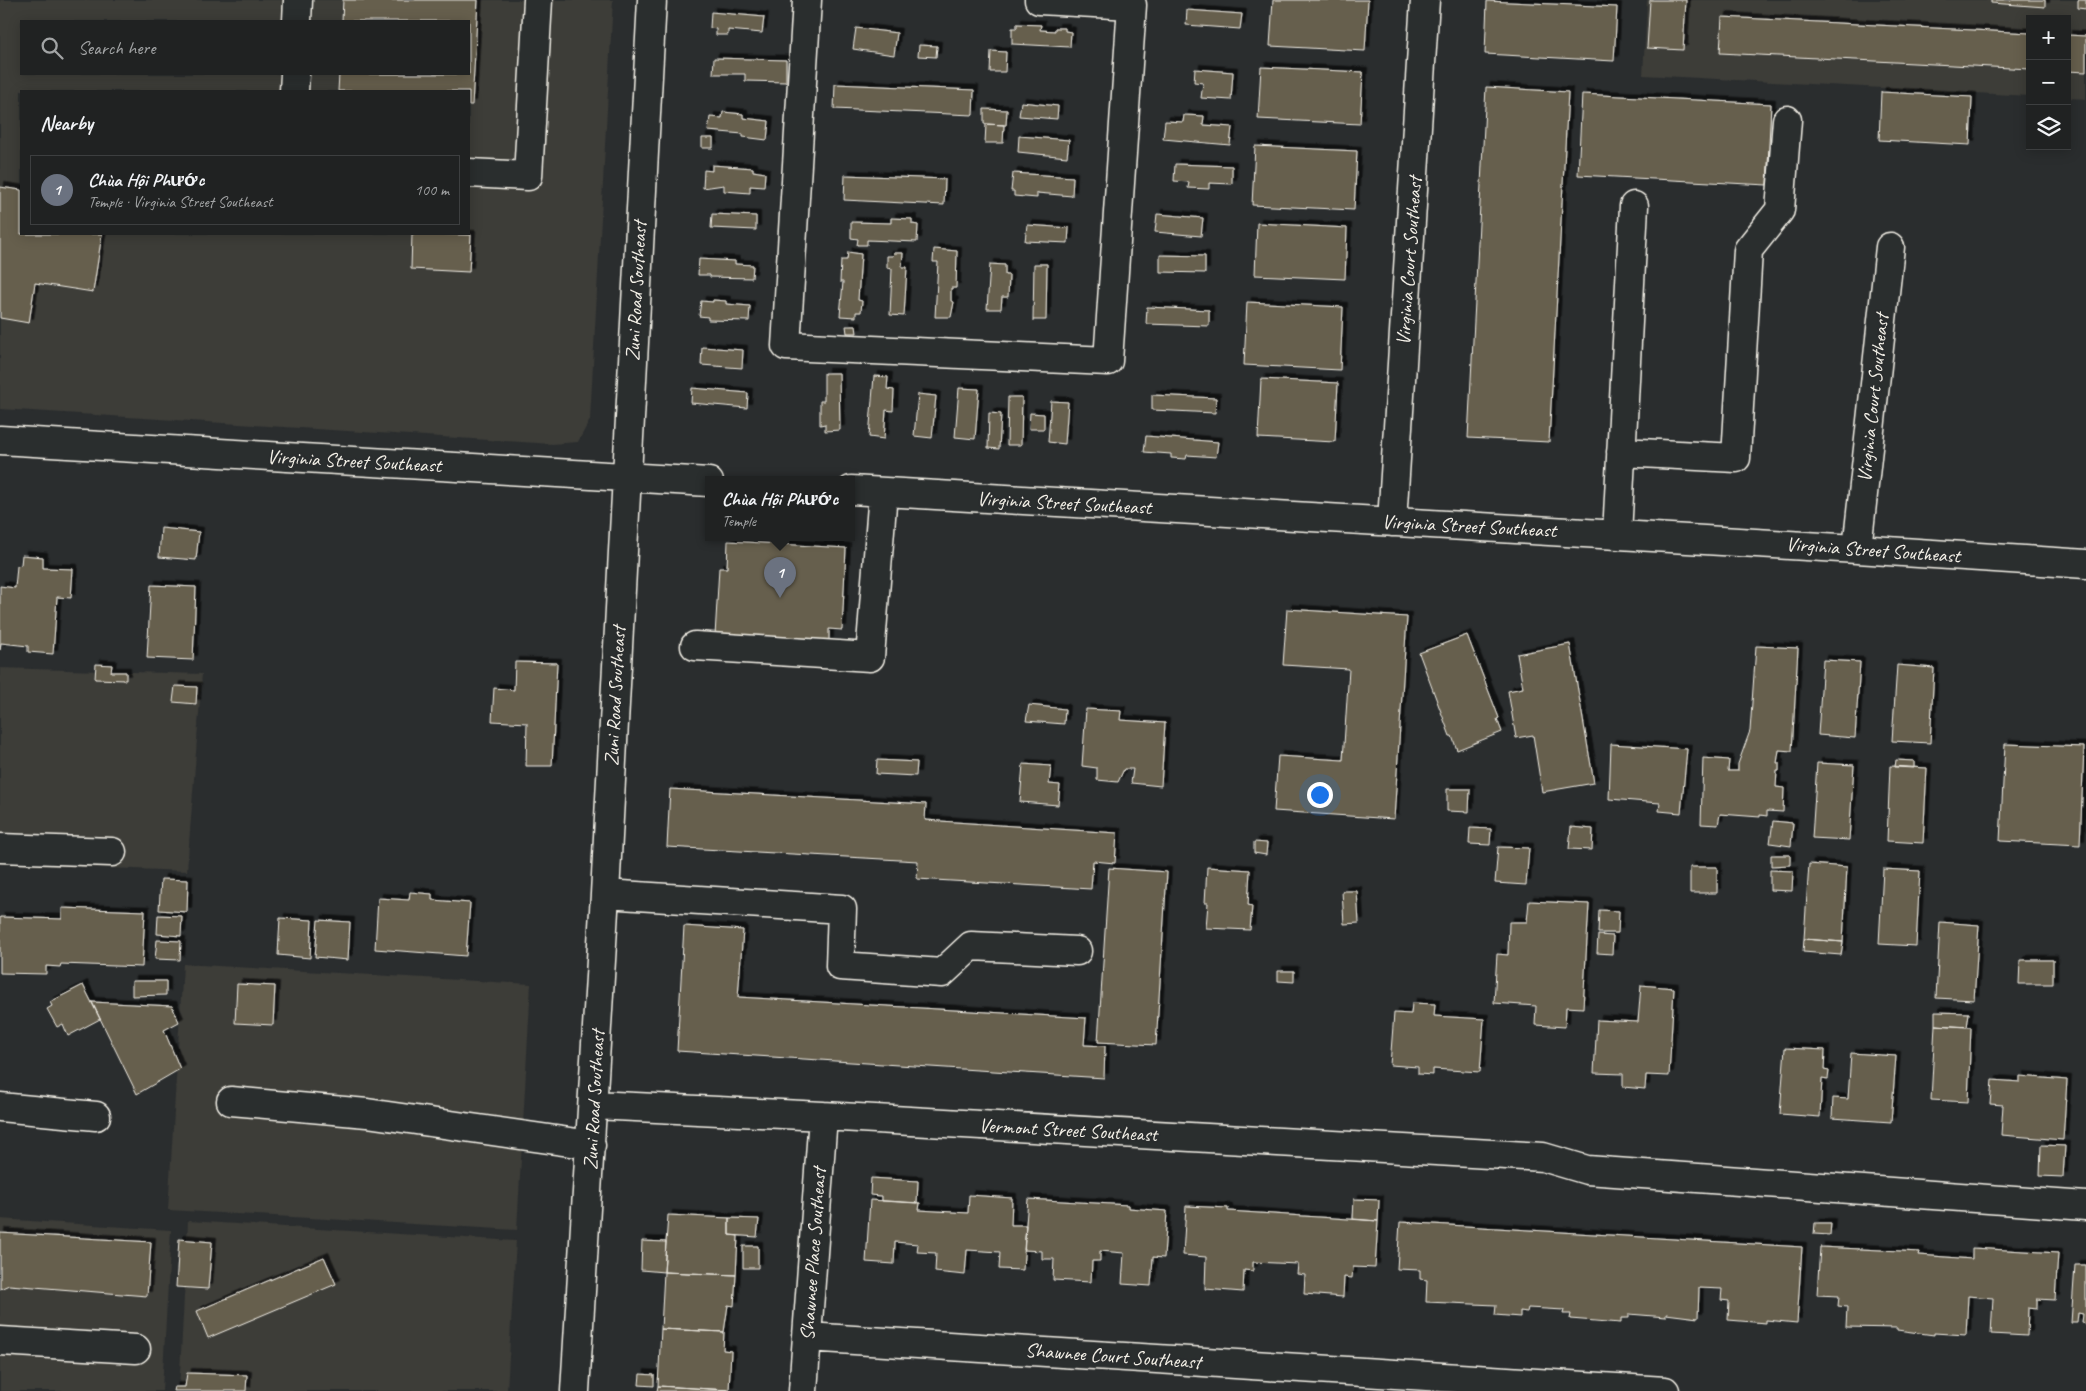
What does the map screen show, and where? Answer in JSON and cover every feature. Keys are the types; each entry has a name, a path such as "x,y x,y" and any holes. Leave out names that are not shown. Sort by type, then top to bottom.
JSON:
{"street":[{"path":"297,20 298,0"},
{"path":"470,173 528,176 538,0"},
{"name":"Zuni Road Southeast","path":"575,1391 594,1105 652,0"},
{"path":"807,0 786,346 1108,361 1132,5 1039,0"},
{"name":"Virginia Court Southeast","path":"1392,522 1426,0"},
{"path":"294,90 295,75"},
{"path":"1621,452 1736,458 1748,250 1780,210 1787,120"},
{"path":"1617,535 1634,206"},
{"name":"Virginia Court Southeast","path":"1857,549 1890,247"},
{"name":"Virginia Street Southeast","path":"0,440 705,482"},
{"name":"Virginia Street Southeast","path":"855,490 2086,564"},
{"path":"694,646 870,657 883,492"},
{"path":"0,848 112,852"},
{"path":"605,894 842,910 840,966 942,973 971,946 1077,951"},
{"path":"231,1101 367,1113 591,1145"},
{"name":"Vermont Street Southeast","path":"594,1105 823,1116 1543,1157 1587,1170 2086,1206"},
{"path":"0,1107 96,1116"},
{"name":"Shawnee Place Southeast","path":"803,1391 823,1116"},
{"name":"Shawnee Court Southeast","path":"807,1337 1419,1383 1665,1391"},
{"path":"0,1341 136,1349"}],"shaded area":[{"path":"0,0 613,0 590,420 578,442 552,444 0,409"},
{"path":"1647,0 2086,0 2086,99 2071,98 2071,15 2026,15 2026,96 1643,75"},
{"path":"0,668 202,674 187,871 0,864"},
{"path":"183,964 531,984 517,1230 168,1210"},
{"path":"0,1219 171,1230 162,1391 0,1391"},
{"path":"188,1221 516,1241 507,1391 179,1391"}],"building":[{"path":"343,0 478,0 472,105 470,105 470,90 338,90 339,75 470,75 470,20 342,20"},
{"path":"1273,0 1368,0 1365,51 1270,46"},
{"path":"1650,0 1686,0 1683,50 1647,48"},
{"path":"1991,0 2045,0 2045,7 1991,3"},
{"path":"2078,0 2086,0 2086,9 2078,8"},
{"path":"1487,1 1617,7 1614,61 1485,54"},
{"path":"1187,10 1242,14 1240,29 1186,25"},
{"path":"711,12 764,17 762,33 728,30 728,35 716,35 716,29 710,28"},
{"path":"1722,17 2026,33 2026,69 1720,53"},
{"path":"1017,24 1041,25 1040,30 1055,31 1055,28 1065,28 1065,31 1071,32 1070,47 1012,44 1012,28 1017,28"},
{"path":"856,28 897,33 894,55 853,49"},
{"path":"2071,35 2086,36 2086,72 2071,71"},
{"path":"919,45 937,46 936,57 918,56"},
{"path":"991,51 1006,52 1005,72 990,72"},
{"path":"714,58 786,60 786,82 745,81 745,74 713,74"},
{"path":"1261,67 1363,72 1360,124 1258,119"},
{"path":"1195,69 1233,72 1231,100 1201,98 1203,83 1194,82"},
{"path":"835,84 974,90 973,115 834,109"},
{"path":"1486,87 1568,92 1549,442 1468,438"},
{"path":"1881,92 1972,97 1970,145 1879,140"},
{"path":"1582,94 1771,104 1767,185 1578,175"},
{"path":"1021,102 1058,106 1057,119 1019,116"},
{"path":"984,109 1007,110 1006,125 984,124"},
{"path":"723,112 743,114 743,118 769,121 767,140 743,137 743,134 708,131 710,117 722,118"},
{"path":"1184,115 1204,116 1203,125 1232,127 1230,145 1163,139 1165,121 1183,122"},
{"path":"986,124 1004,125 1003,143 985,143"},
{"path":"1019,136 1069,140 1067,157 1018,152"},
{"path":"702,138 713,138 713,148 702,148"},
{"path":"1255,146 1357,151 1354,210 1252,205"},
{"path":"1175,164 1232,166 1232,184 1209,183 1209,189 1188,188 1189,182 1174,181"},
{"path":"712,165 753,168 753,171 765,173 764,187 750,186 750,193 724,191 724,185 703,188 704,170 712,171"},
{"path":"1013,173 1073,177 1072,196 1037,193 1037,198 1014,196 1014,191 1011,191"},
{"path":"845,175 945,179 944,205 844,200"},
{"path":"0,187 20,190 20,235 102,235 93,292 35,283 29,323 0,318"},
{"path":"712,214 756,216 756,230 711,228"},
{"path":"1157,214 1203,218 1201,236 1155,232"},
{"path":"891,218 912,219 912,224 918,225 917,242 867,240 867,245 857,245 858,239 851,238 851,222 891,223"},
{"path":"1257,223 1347,228 1345,279 1255,275"},
{"path":"1027,225 1069,228 1068,243 1025,241"},
{"path":"412,235 471,235 469,272 411,269"},
{"path":"934,249 957,251 956,288 951,288 951,301 954,302 951,317 935,317 938,262 933,262"},
{"path":"848,252 861,254 858,300 862,301 861,312 856,312 856,317 840,316 843,282 840,282 841,260 847,260"},
{"path":"894,253 903,253 902,267 907,267 904,316 890,315 892,269 887,268 887,256 893,256"},
{"path":"1160,255 1205,256 1205,273 1160,272"},
{"path":"699,259 735,261 735,264 753,265 752,278 698,275"},
{"path":"990,264 1005,265 1005,275 1009,275 1008,297 1002,297 1001,309 987,309"},
{"path":"1034,264 1047,264 1046,320 1033,320"},
{"path":"713,300 726,301 726,304 750,306 749,321 708,320 708,317 699,316 701,301 713,302"},
{"path":"1247,302 1343,307 1340,370 1244,365"},
{"path":"1147,307 1209,310 1209,326 1146,324"},
{"path":"846,326 856,326 857,333 847,333"},
{"path":"702,347 743,350 742,368 701,365"},
{"path":"824,373 839,373 840,430 825,431 825,424 820,425 820,401 824,401"},
{"path":"874,376 888,377 887,389 894,390 893,411 886,410 884,439 869,437"},
{"path":"1261,379 1338,383 1335,442 1258,438"},
{"path":"692,388 748,393 747,408 691,403"},
{"path":"959,388 979,389 975,439 955,437"},
{"path":"918,394 936,396 932,438 914,436"},
{"path":"1152,395 1216,398 1215,413 1152,410"},
{"path":"1008,397 1022,397 1021,445 1007,445"},
{"path":"1051,401 1068,402 1065,444 1048,442"},
{"path":"989,413 1001,414 999,449 988,448"},
{"path":"1030,413 1044,414 1044,429 1029,429"},
{"path":"1146,436 1218,442 1216,457 1187,455 1186,459 1171,458 1171,454 1144,452"},
{"path":"161,528 199,532 196,560 159,557"},
{"path":"728,541 846,548 842,630 829,629 829,642 715,636 719,568 727,568"},
{"path":"22,555 43,557 43,568 73,569 71,598 57,597 53,654 28,652 28,646 1,643 0,650 0,586 15,588 17,566 21,565"},
{"path":"151,585 196,587 193,660 147,658"},
{"path":"1287,609 1407,617 1394,819 1274,811 1278,756 1343,760 1349,669 1283,665"},
{"path":"1467,635 1499,718 1497,719 1502,732 1457,750 1419,653"},
{"path":"1570,644 1594,783 1542,792 1533,735 1516,738 1508,691 1523,688 1517,654"},
{"path":"1756,646 1798,648 1792,751 1779,750 1777,763 1779,763 1779,771 1777,771 1776,787 1784,788 1783,812 1767,811 1767,816 1760,815 1760,817 1720,814 1718,825 1701,824 1703,758 1729,760 1728,771 1738,771 1738,764 1750,731"},
{"path":"1823,660 1860,662 1855,738 1818,735"},
{"path":"515,662 557,663 552,766 526,766 527,723 492,721 494,688 514,690"},
{"path":"96,664 112,665 111,672 126,672 126,680 95,679"},
{"path":"1897,665 1934,668 1930,743 1892,741"},
{"path":"175,686 197,687 196,704 173,702"},
{"path":"1029,705 1065,709 1064,724 1026,721"},
{"path":"1086,709 1121,711 1120,720 1165,723 1161,786 1131,783 1133,769 1124,769 1118,782 1097,780 1097,768 1082,766"},
{"path":"1611,744 1687,749 1681,813 1659,811 1660,803 1609,799"},
{"path":"2005,744 2084,747 2080,845 2000,841"},
{"path":"877,760 917,762 916,776 876,774"},
{"path":"1896,760 1914,761 1914,768 1895,767"},
{"path":"1817,763 1854,765 1849,840 1812,838"},
{"path":"1023,764 1051,766 1049,784 1060,785 1058,805 1020,802"},
{"path":"1890,766 1927,768 1923,843 1887,841"},
{"path":"670,789 926,804 925,820 1117,833 1115,863 1093,861 1091,889 917,879 918,861 667,847"},
{"path":"1447,789 1470,789 1469,812 1447,811"},
{"path":"1773,821 1793,823 1791,846 1770,843"},
{"path":"1571,827 1593,829 1592,850 1569,849"},
{"path":"1470,828 1491,829 1490,845 1469,844"},
{"path":"1254,842 1267,843 1266,855 1254,853"},
{"path":"1498,847 1529,848 1526,885 1495,883"},
{"path":"1771,855 1790,855 1790,865 1771,866"},
{"path":"1809,864 1847,867 1843,942 1804,939"},
{"path":"1207,867 1250,870 1248,905 1252,906 1250,930 1206,928 1208,903 1205,903"},
{"path":"1690,867 1717,867 1717,893 1690,893"},
{"path":"1109,868 1167,872 1156,1045 1098,1042"},
{"path":"1883,869 1920,871 1916,946 1879,944"},
{"path":"1770,870 1793,871 1792,891 1770,890"},
{"path":"161,879 188,880 187,912 159,910"},
{"path":"1342,891 1357,891 1359,923 1344,924"},
{"path":"410,892 432,894 432,900 470,903 466,956 375,949 378,898 409,900"},
{"path":"1529,901 1589,904 1583,1008 1566,1007 1565,1027 1535,1025 1536,1006 1494,1003 1497,954 1508,955 1509,922 1527,922"},
{"path":"62,908 145,911 142,967 61,964 60,967 46,966 46,974 0,973 0,917 62,919"},
{"path":"1599,910 1619,911 1618,933 1598,933"},
{"path":"158,915 182,916 181,936 157,934"},
{"path":"280,918 312,920 310,958 278,955"},
{"path":"318,920 350,922 348,960 315,957"},
{"path":"1940,922 1979,925 1974,1000 1936,998"},
{"path":"684,926 743,930 738,997 1086,1018 1084,1045 1105,1046 1104,1078 677,1051"},
{"path":"1598,935 1613,936 1612,954 1597,953"},
{"path":"1804,939 1843,942 1841,955 1803,952"},
{"path":"157,940 181,941 180,960 155,959"},
{"path":"2020,960 2053,960 2053,984 2019,984"},
{"path":"1278,971 1294,971 1294,982 1278,981"},
{"path":"132,981 166,981 166,995 132,996"},
{"path":"237,984 275,986 273,1025 235,1023"},
{"path":"83,985 100,1019 68,1036 63,1024 57,1027 47,1009 52,1006 50,1002"},
{"path":"1641,985 1674,988 1669,1076 1646,1075 1645,1089 1623,1087 1623,1074 1594,1073 1597,1020 1638,1022"},
{"path":"92,1002 172,1006 179,1022 164,1030 180,1069 137,1094"},
{"path":"1412,1003 1435,1004 1434,1016 1484,1019 1480,1072 1433,1069 1433,1075 1418,1074 1418,1067 1390,1065 1394,1013 1411,1014"},
{"path":"1935,1012 1969,1013 1967,1027 1935,1025"},
{"path":"1935,1025 1971,1027 1968,1102 1931,1100"},
{"path":"1785,1048 1825,1050 1824,1070 1829,1071 1828,1079 1822,1078 1820,1117 1780,1114"},
{"path":"1851,1053 1896,1056 1891,1122 1832,1118 1833,1098 1848,1099"},
{"path":"2020,1076 2067,1080 2063,1140 2001,1135 2003,1105 1990,1104 1992,1080 2020,1082"},
{"path":"2041,1145 2065,1146 2063,1177 2040,1176"},
{"path":"871,1178 918,1181 917,1203 882,1201 882,1196 870,1195"},
{"path":"969,1195 1012,1198 1011,1225 1026,1225 1023,1270 999,1269 1000,1252 967,1250 965,1275 935,1272 936,1253 917,1252 918,1244 895,1242 894,1264 866,1262 870,1200 920,1203 919,1210 968,1213"},
{"path":"1028,1199 1128,1205 1128,1208 1167,1211 1164,1258 1153,1257 1151,1286 1122,1284 1124,1253 1100,1251 1100,1261 1092,1261 1091,1282 1053,1280 1054,1259 1042,1259 1042,1251 1024,1250"},
{"path":"1354,1199 1379,1200 1378,1221 1353,1219"},
{"path":"1186,1206 1228,1208 1228,1211 1378,1221 1375,1268 1353,1267 1352,1278 1344,1277 1343,1297 1304,1294 1305,1275 1297,1274 1298,1264 1253,1262 1253,1271 1244,1270 1243,1292 1205,1289 1206,1257 1183,1255"},
{"path":"668,1215 729,1218 729,1235 738,1236 736,1275 664,1272"},
{"path":"729,1218 759,1219 757,1237 729,1235"},
{"path":"1400,1222 1802,1247 1797,1323 1766,1320 1766,1323 1728,1320 1729,1301 1721,1300 1722,1289 1699,1288 1698,1318 1666,1314 1666,1317 1629,1314 1629,1318 1621,1318 1621,1323 1570,1319 1571,1314 1563,1314 1564,1310 1528,1308 1527,1312 1520,1311 1520,1317 1495,1315 1496,1305 1426,1302 1427,1280 1420,1279 1420,1270 1397,1269"},
{"path":"1815,1223 1831,1223 1830,1235 1814,1234"},
{"path":"0,1233 151,1242 147,1296 9,1285 0,1289"},
{"path":"179,1239 212,1242 208,1289 176,1287"},
{"path":"642,1241 666,1242 664,1272 641,1270"},
{"path":"743,1246 758,1246 758,1268 743,1268"},
{"path":"1820,1247 1920,1252 1919,1255 1972,1259 1972,1248 2058,1253 2055,1300 2037,1299 2037,1309 2028,1308 2027,1336 1991,1334 1993,1298 1968,1296 1966,1335 1934,1333 1934,1335 1897,1330 1897,1328 1846,1327 1847,1307 1838,1306 1839,1296 1817,1295"},
{"path":"324,1257 336,1284 208,1338 197,1311"},
{"path":"2075,1265 2086,1265 2086,1324 2082,1323 2083,1314 2078,1313 2077,1323 2071,1323"},
{"path":"664,1272 736,1275 734,1306 728,1305 724,1332 661,1329"},
{"path":"661,1329 724,1332 723,1350 731,1351 729,1390 658,1386"},
{"path":"187,1373 247,1375 246,1391 173,1391 174,1387 185,1387"},
{"path":"640,1374 654,1375 654,1386 639,1385"},
{"path":"658,1386 729,1390 729,1391 657,1391"}],"place":[{"name":"Chùa Hội Phước","path":"780,598"}]}
